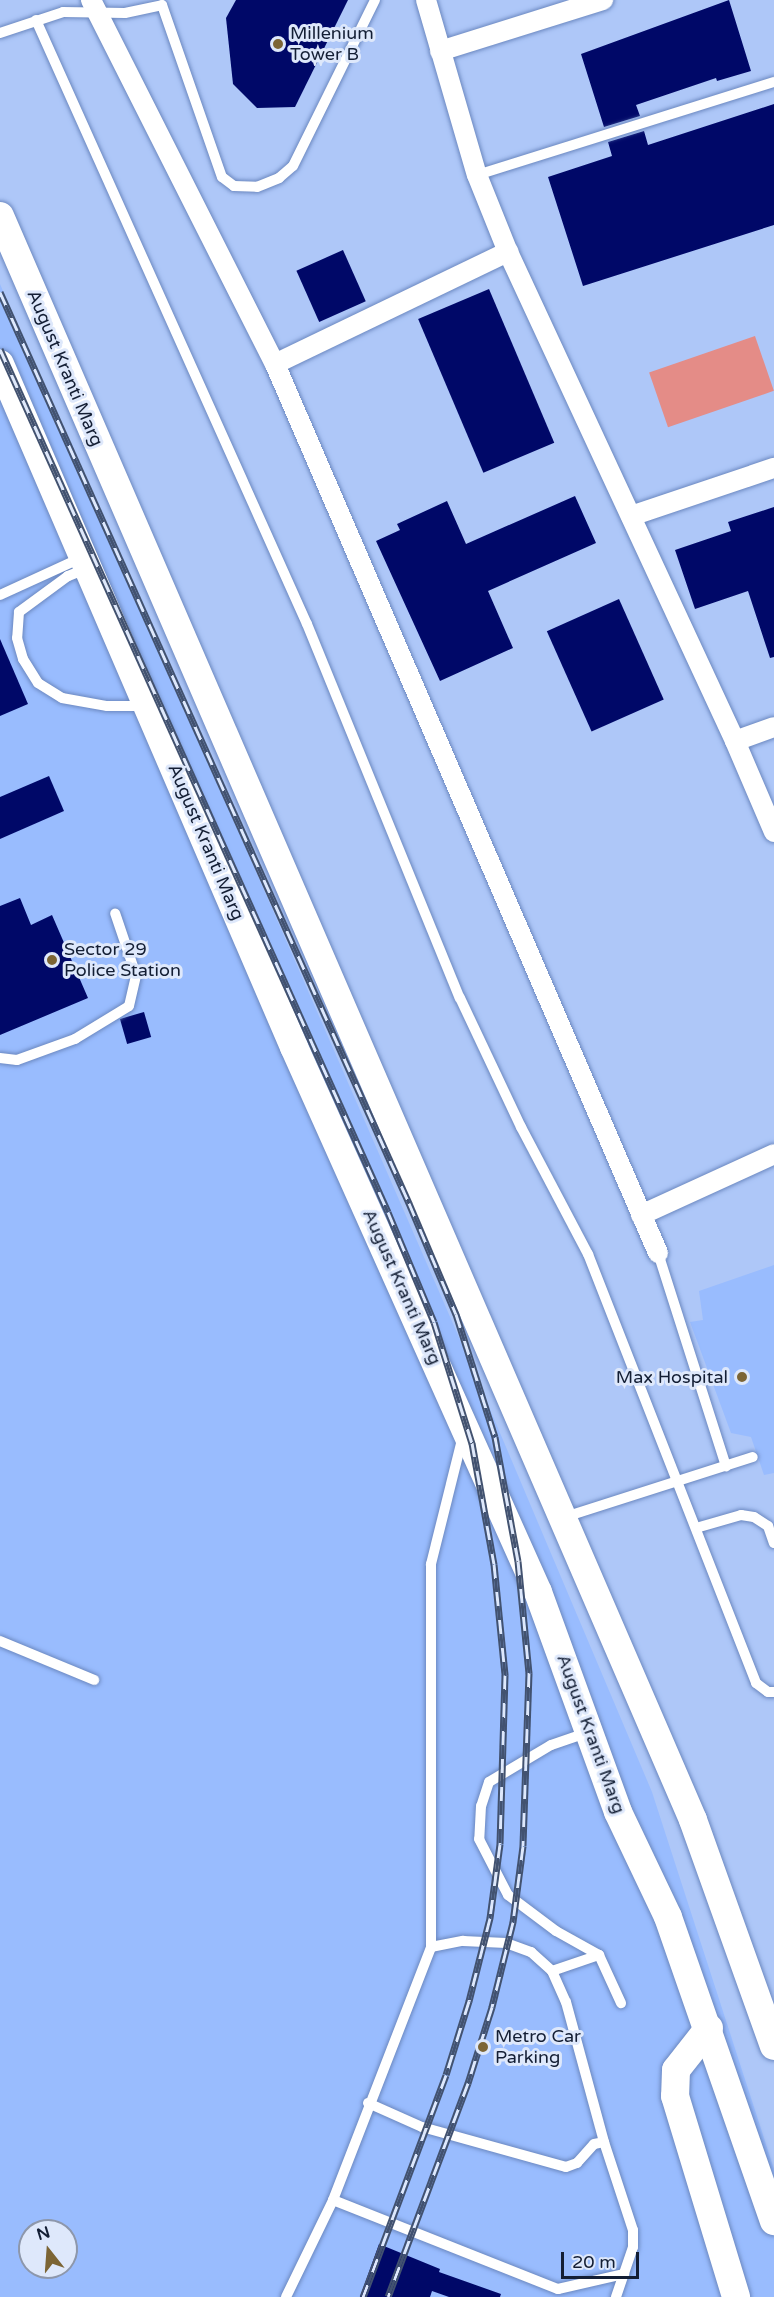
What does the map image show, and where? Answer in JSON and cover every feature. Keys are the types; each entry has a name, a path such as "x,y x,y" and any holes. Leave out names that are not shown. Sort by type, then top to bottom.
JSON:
{"main road":[{"name":"August Kranti Marg","path":"3,232 693,1820 774,2046"},
{"name":"August Kranti Marg","path":"0,365 147,706 538,1592 618,1812 668,1917 709,2028 774,2221"},
{"path":"709,2028 676,2070 675,2097 736,2297"}],"street":[{"path":"426,0 477,175 508,252 735,741 774,832"},
{"path":"440,51 603,0"},
{"path":"94,5 275,364 658,1253"},
{"path":"275,364 508,252"},
{"path":"631,516 774,468"},
{"path":"735,741 774,727"},
{"path":"641,1215 774,1154"}],"lane":[{"path":"0,33 36,20 94,5 125,13 164,2 222,177 234,186 257,187 279,178 293,166 375,0"},
{"path":"36,20 303,613 460,998 588,1254 756,1683 768,1692 774,1692"},
{"path":"477,175 774,82"},
{"path":"0,595 86,562"},
{"path":"86,562 19,612 17,638 23,659 38,683 62,698 107,706 147,706"},
{"path":"0,1058 17,1060 75,1039 129,1006 136,975 115,913"},
{"path":"658,1253 726,1466"},
{"path":"286,2297 333,2200 368,2103 431,1947 428,1648 431,1564 465,1429"},
{"path":"560,1518 677,1479 753,1457"},
{"path":"696,1528 741,1515 754,1517 768,1526 774,1543"},
{"path":"0,1641 94,1680"},
{"path":"589,1732 551,1745 489,1782 481,1806 479,1839 508,1895 556,1930 599,1955 621,2003"},
{"path":"431,1947 464,1941 506,1943 531,1952 552,1971 566,2002 604,2142 632,2222 633,2247 616,2297"},
{"path":"552,1971 599,1955"},
{"path":"368,2103 422,2127 566,2167 577,2163 594,2144 604,2142"},
{"path":"333,2200 561,2293 624,2274"}],"shaded area":[{"path":"0,284 478,1381 652,1792 774,2169 774,2297 0,2297"},
{"path":"755,336 774,391 668,427 649,372"},
{"name":"Max Hospital","path":"774,1265 774,1473 764,1475 751,1437 731,1433 690,1322 703,1320 699,1291"}],"building":[{"name":"Millenium Tower B","path":"236,0 348,0 295,107 257,108 233,84 226,18"},
{"path":"729,0 751,71 717,81 716,78 636,105 640,116 604,127 581,54"},
{"path":"774,104 774,225 583,286 548,177 612,156 608,142 644,131 648,145"},
{"path":"343,250 366,301 319,322 296,271"},
{"path":"489,289 554,443 483,473 418,319"},
{"path":"575,496 596,543 488,591 513,648 440,681 376,541 400,530 397,524 447,501 466,544"},
{"path":"774,507 774,657 770,658 748,591 695,609 675,550 731,531 728,522"},
{"path":"619,599 664,699 592,732 547,631"},
{"path":"0,639 28,704 0,716"},
{"path":"49,776 64,811 0,839 0,797"},
{"name":"Sector 29 Police Station","path":"20,898 31,925 52,915 88,998 0,1035 0,906"},
{"path":"144,1012 151,1037 127,1044 120,1019"},
{"path":"379,2244 440,2269 439,2272 501,2294 500,2297 449,2297 432,2291 430,2297 360,2297"}],"railway":[{"path":"0,292 409,1203 456,1314 495,1437 518,1561 529,1673 523,1846 513,1922 492,2007 468,2083 388,2297"},
{"path":"0,349 388,1212 434,1322 472,1443 494,1564 505,1675 500,1844 490,1918 469,2001 446,2075 363,2297"}],"place":[{"name":"Millenium Tower B","path":"278,44"},
{"name":"Sector 29 Police Station","path":"52,960"},
{"name":"Max Hospital","path":"742,1377"},
{"name":"Metro Car Parking","path":"483,2047"}]}
